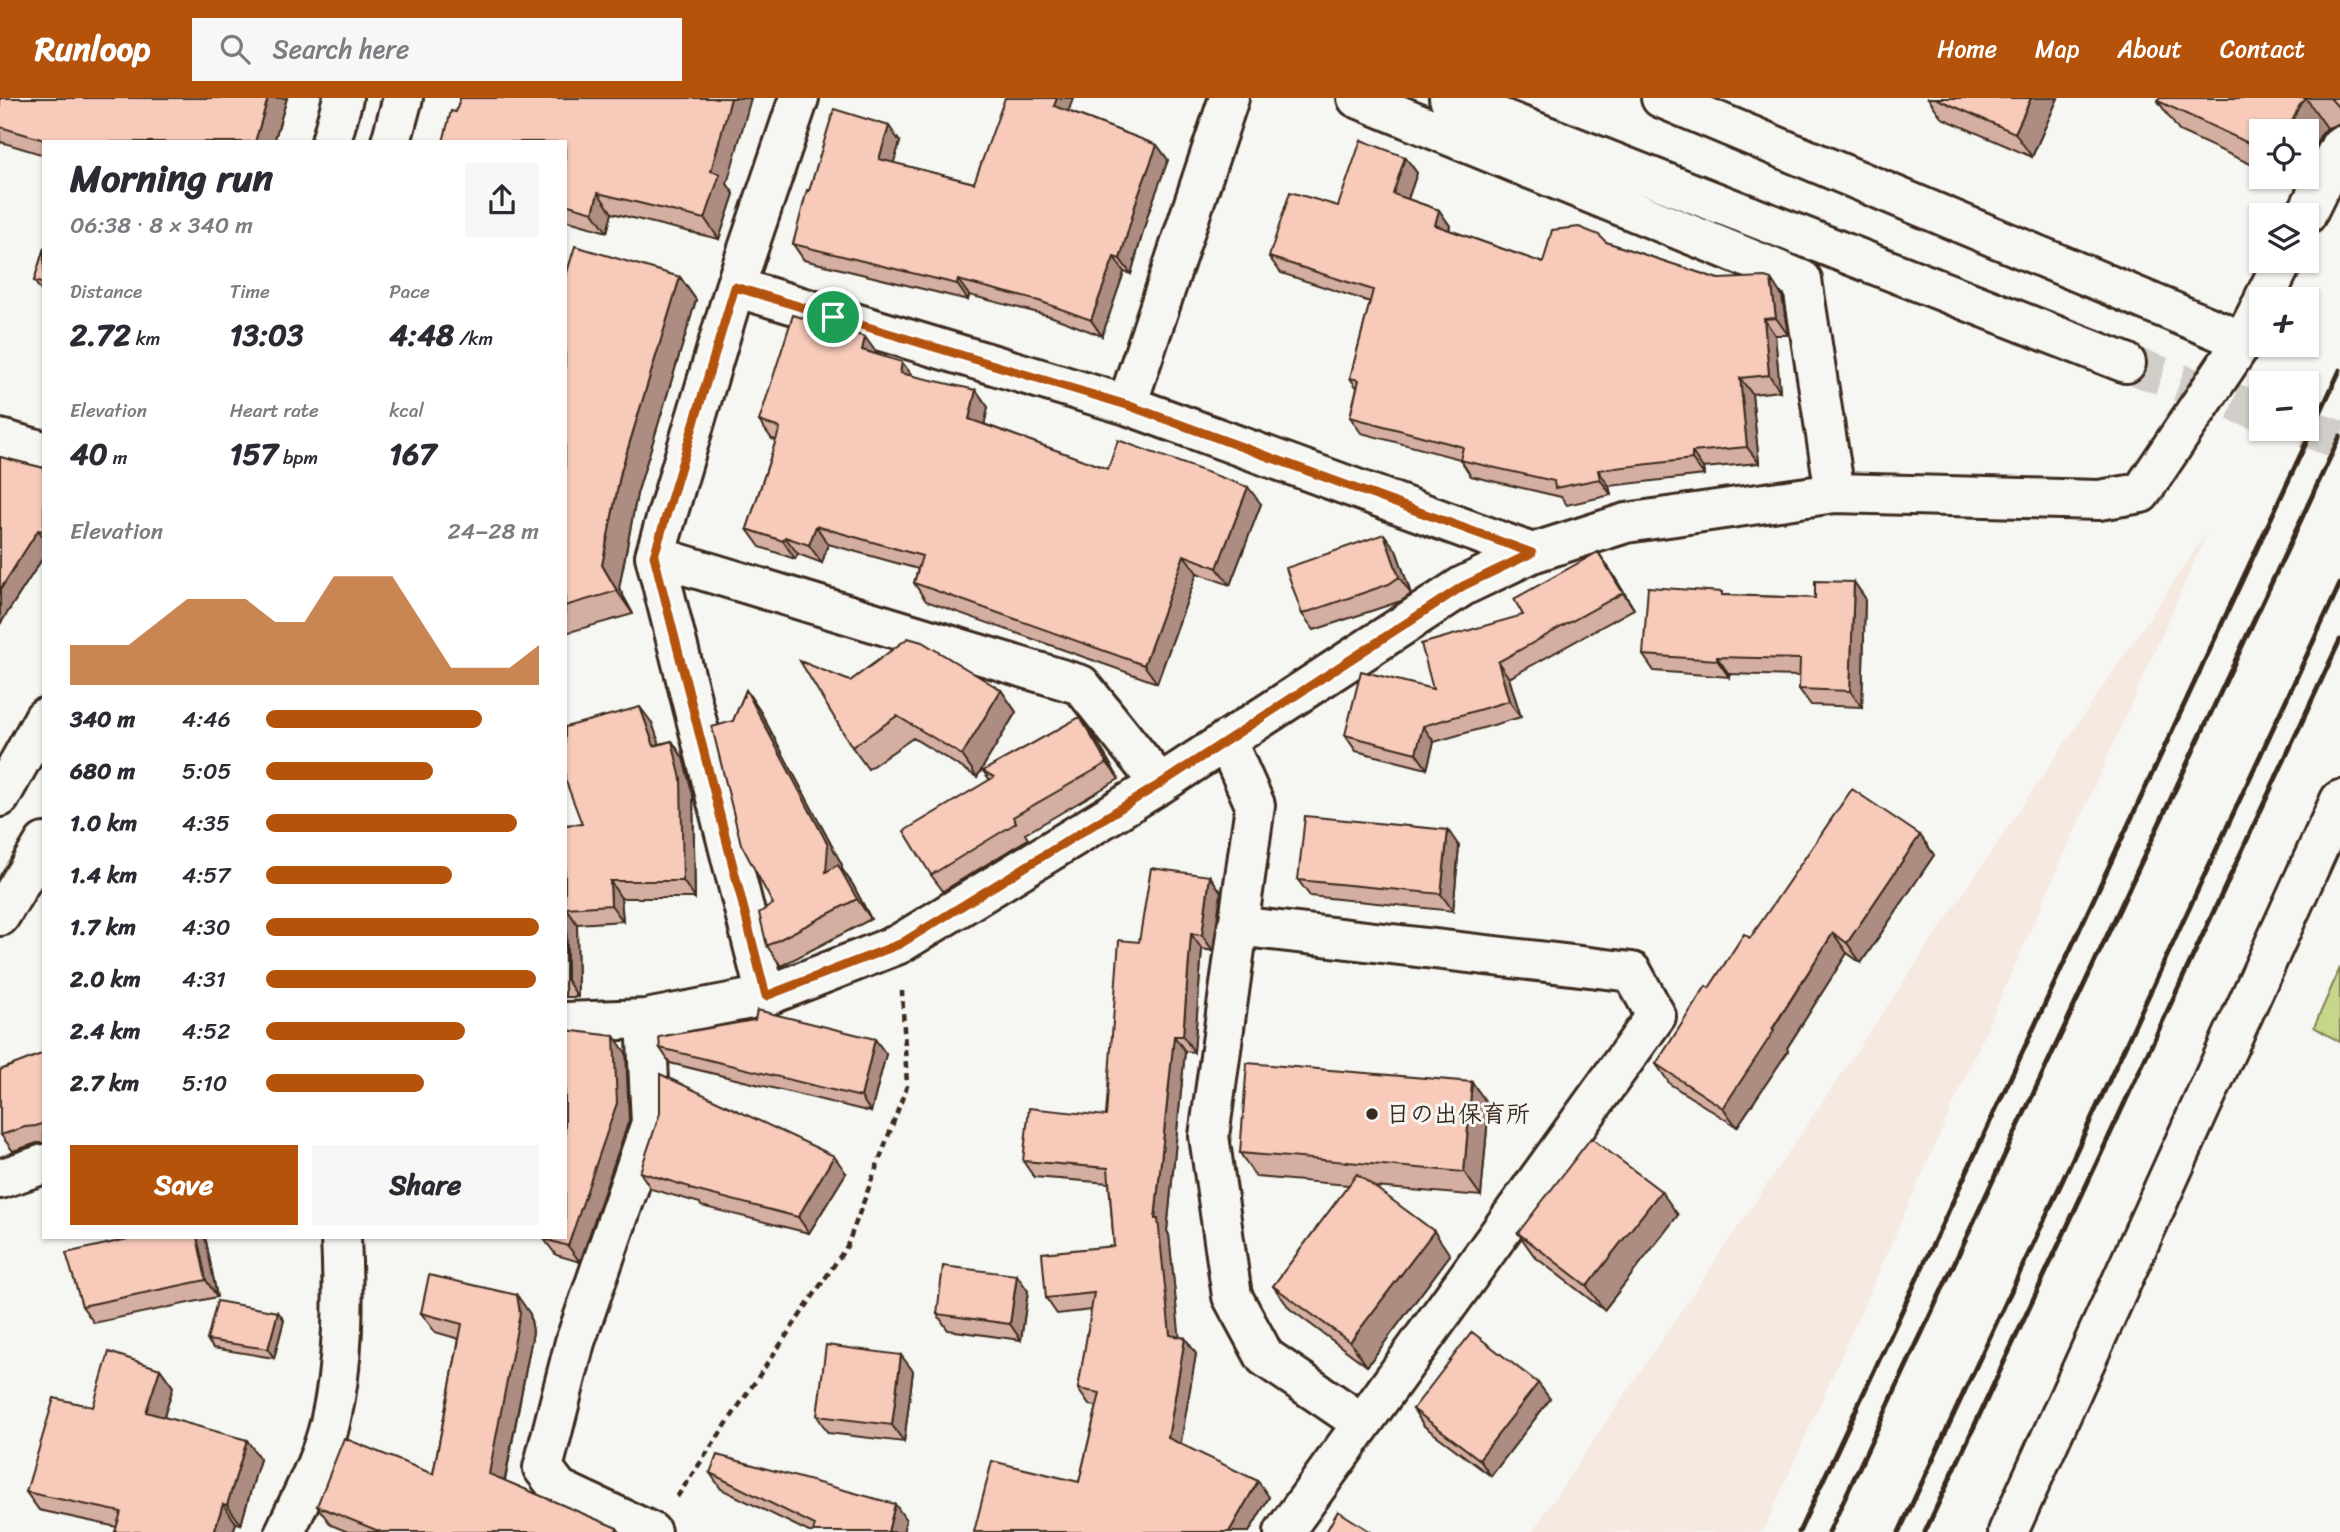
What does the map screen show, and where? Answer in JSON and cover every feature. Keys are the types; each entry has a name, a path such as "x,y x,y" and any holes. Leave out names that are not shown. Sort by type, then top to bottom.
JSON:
{"main road":[{"path":"332,140 343,98"},
{"path":"392,140 404,98"},
{"path":"766,996 654,556 735,287 799,98"},
{"path":"1127,405 1229,98"},
{"path":"1357,98 1802,280 1835,493"},
{"path":"1450,98 2126,363"},
{"path":"1661,98 2243,341"},
{"path":"2312,203 2340,146"},
{"path":"735,287 1127,405 1532,553"},
{"path":"567,1022 646,1018 766,996 900,944 1160,784 1463,586 1532,553 1626,523 1835,493 2099,500 2141,494 2249,329"},
{"path":"0,439 42,450"},
{"path":"654,556 1082,685 1160,784"},
{"path":"0,797 42,722"},
{"path":"1226,740 1255,805 1209,1136 1232,1296 1265,1357 1362,1423"},
{"path":"2008,1532 2340,800"},
{"path":"0,916 42,846"},
{"path":"1237,926 1632,972 1656,1016 1284,1532"},
{"path":"646,1018 651,1123 575,1342 542,1468 559,1489 651,1532"},
{"path":"0,1179 42,1165"},
{"path":"285,1532 306,1488 329,1426 340,1367 341,1239"}],"path":[{"path":"676,1498 847,1246 907,1086 900,944"}],"shaded area":[{"path":"2208,531 1763,1532 1532,1532"}],"green space":[{"path":"2340,968 2340,1042 2314,1027"}],"building":[{"path":"0,98 268,98 256,140 44,140 0,127"},
{"path":"460,98 731,98 711,171 720,174 705,219 598,193 593,212 567,205 567,140 444,140 451,111 456,112"},
{"path":"1005,98 1057,98 1054,106 1157,145 1137,199 1120,259 1114,257 1091,320 1039,301 958,280 957,284 793,244 807,190 809,191 834,109 889,126 879,159 974,183"},
{"path":"1935,98 2031,98 2015,133"},
{"path":"2159,98 2307,98 2299,106 2293,119 2249,119 2249,143 2158,101"},
{"path":"2330,98 2340,98 2339,108"},
{"path":"1361,140 1405,157 1393,194 1439,210 1435,225 1543,263 1552,230 1579,227 1599,235 1606,242 1718,279 1771,279 1776,318 1764,319 1769,375 1740,378 1747,447 1692,452 1692,459 1598,470 1600,479 1555,488 1554,481 1460,460 1463,447 1350,417 1359,380 1350,378 1373,290 1269,257 1290,192 1338,206"},
{"path":"575,246 680,277 621,471 602,565 617,591 567,605 567,272"},
{"path":"42,255 42,283 34,281"},
{"path":"793,315 865,337 862,350 902,362 900,373 976,390 969,419 1108,469 1118,440 1248,487 1217,568 1184,555 1144,665 914,583 922,556 816,526 809,545 785,537 783,541 747,529 780,428 759,421"},
{"path":"0,457 42,468 42,531 38,530 0,590"},
{"path":"1384,534 1399,577 1389,584 1302,614 1286,568"},
{"path":"1598,552 1623,593 1498,662 1509,701 1423,726 1416,753 1345,735 1361,671 1433,689 1421,644 1523,615 1514,599"},
{"path":"1815,581 1854,582 1850,691 1799,689 1800,659 1717,657 1717,660 1643,655 1648,587 1722,592 1722,595 1815,598"},
{"path":"908,638 922,642 1001,690 962,755 897,716 852,747 800,661 850,681"},
{"path":"746,690 828,845 826,872 838,865 857,899 767,946 759,913 773,904 741,844 712,727 733,721"},
{"path":"640,707 654,746 672,741 681,779 683,881 610,881 611,905 567,908 567,825 582,824 567,784 567,726"},
{"path":"1080,717 1107,763 1013,817 1016,823 931,875 904,831 994,777 983,771"},
{"path":"1852,789 1920,835 1847,943 1833,933 1772,1029 1774,1031 1723,1108 1656,1064 1706,986 1709,988 1744,934 1750,938"},
{"path":"1305,816 1448,830 1441,894 1298,880"},
{"path":"1151,868 1210,876 1202,935 1191,934 1183,1036 1174,1036 1155,1219 1158,1219 1170,1335 1185,1338 1168,1438 1258,1481 1229,1532 974,1532 992,1461 1079,1482 1100,1393 1078,1389 1094,1293 1046,1298 1042,1253 1114,1246 1108,1168 1023,1161 1029,1108 1106,1116 1119,940 1139,942"},
{"path":"757,1010 875,1039 861,1097 660,1048 659,1037 755,1020"},
{"path":"567,1030 614,1036 617,1103 568,1246 544,1239 567,1239"},
{"path":"42,1054 42,1124 1,1135 0,1070"},
{"path":"1247,1063 1472,1082 1464,1172 1240,1153"},
{"path":"660,1074 834,1156 798,1217 690,1189 640,1172 660,1113"},
{"path":"1591,1138 1661,1191 1587,1286 1518,1233"},
{"path":"1357,1174 1434,1231 1350,1342 1273,1286"},
{"path":"128,1239 197,1239 206,1280 82,1306 66,1253"},
{"path":"943,1266 1017,1275 1010,1324 937,1314"},
{"path":"429,1275 517,1295 520,1313 489,1474 617,1528 616,1532 381,1532 317,1506 344,1438 433,1474 462,1324 421,1313"},
{"path":"217,1301 278,1312 268,1349 207,1340"},
{"path":"1472,1332 1538,1383 1479,1459 1413,1409"},
{"path":"826,1345 901,1355 892,1425 817,1416"},
{"path":"109,1352 160,1369 146,1412 247,1440 227,1505 223,1504 214,1532 115,1532 121,1512 26,1492 54,1398 93,1407"},
{"path":"717,1455 895,1504 888,1532 813,1532 815,1525 710,1473"},
{"path":"1338,1511 1371,1532 1326,1532"}],"tunnel":[{"path":"2126,363 2249,408"},
{"path":"2319,433 2340,440"}],"railway":[{"path":"1799,1532 2340,370"},
{"path":"1829,1532 2340,436"},
{"path":"1899,1532 2340,584"},
{"path":"1925,1532 2340,640"}],"place":[{"name":"日の出保育所","path":"1372,1114"}],"route":[{"path":"735,287 833,317 1127,405 1532,553 1463,586 1160,784 900,944 766,996 654,556 735,287"}]}
